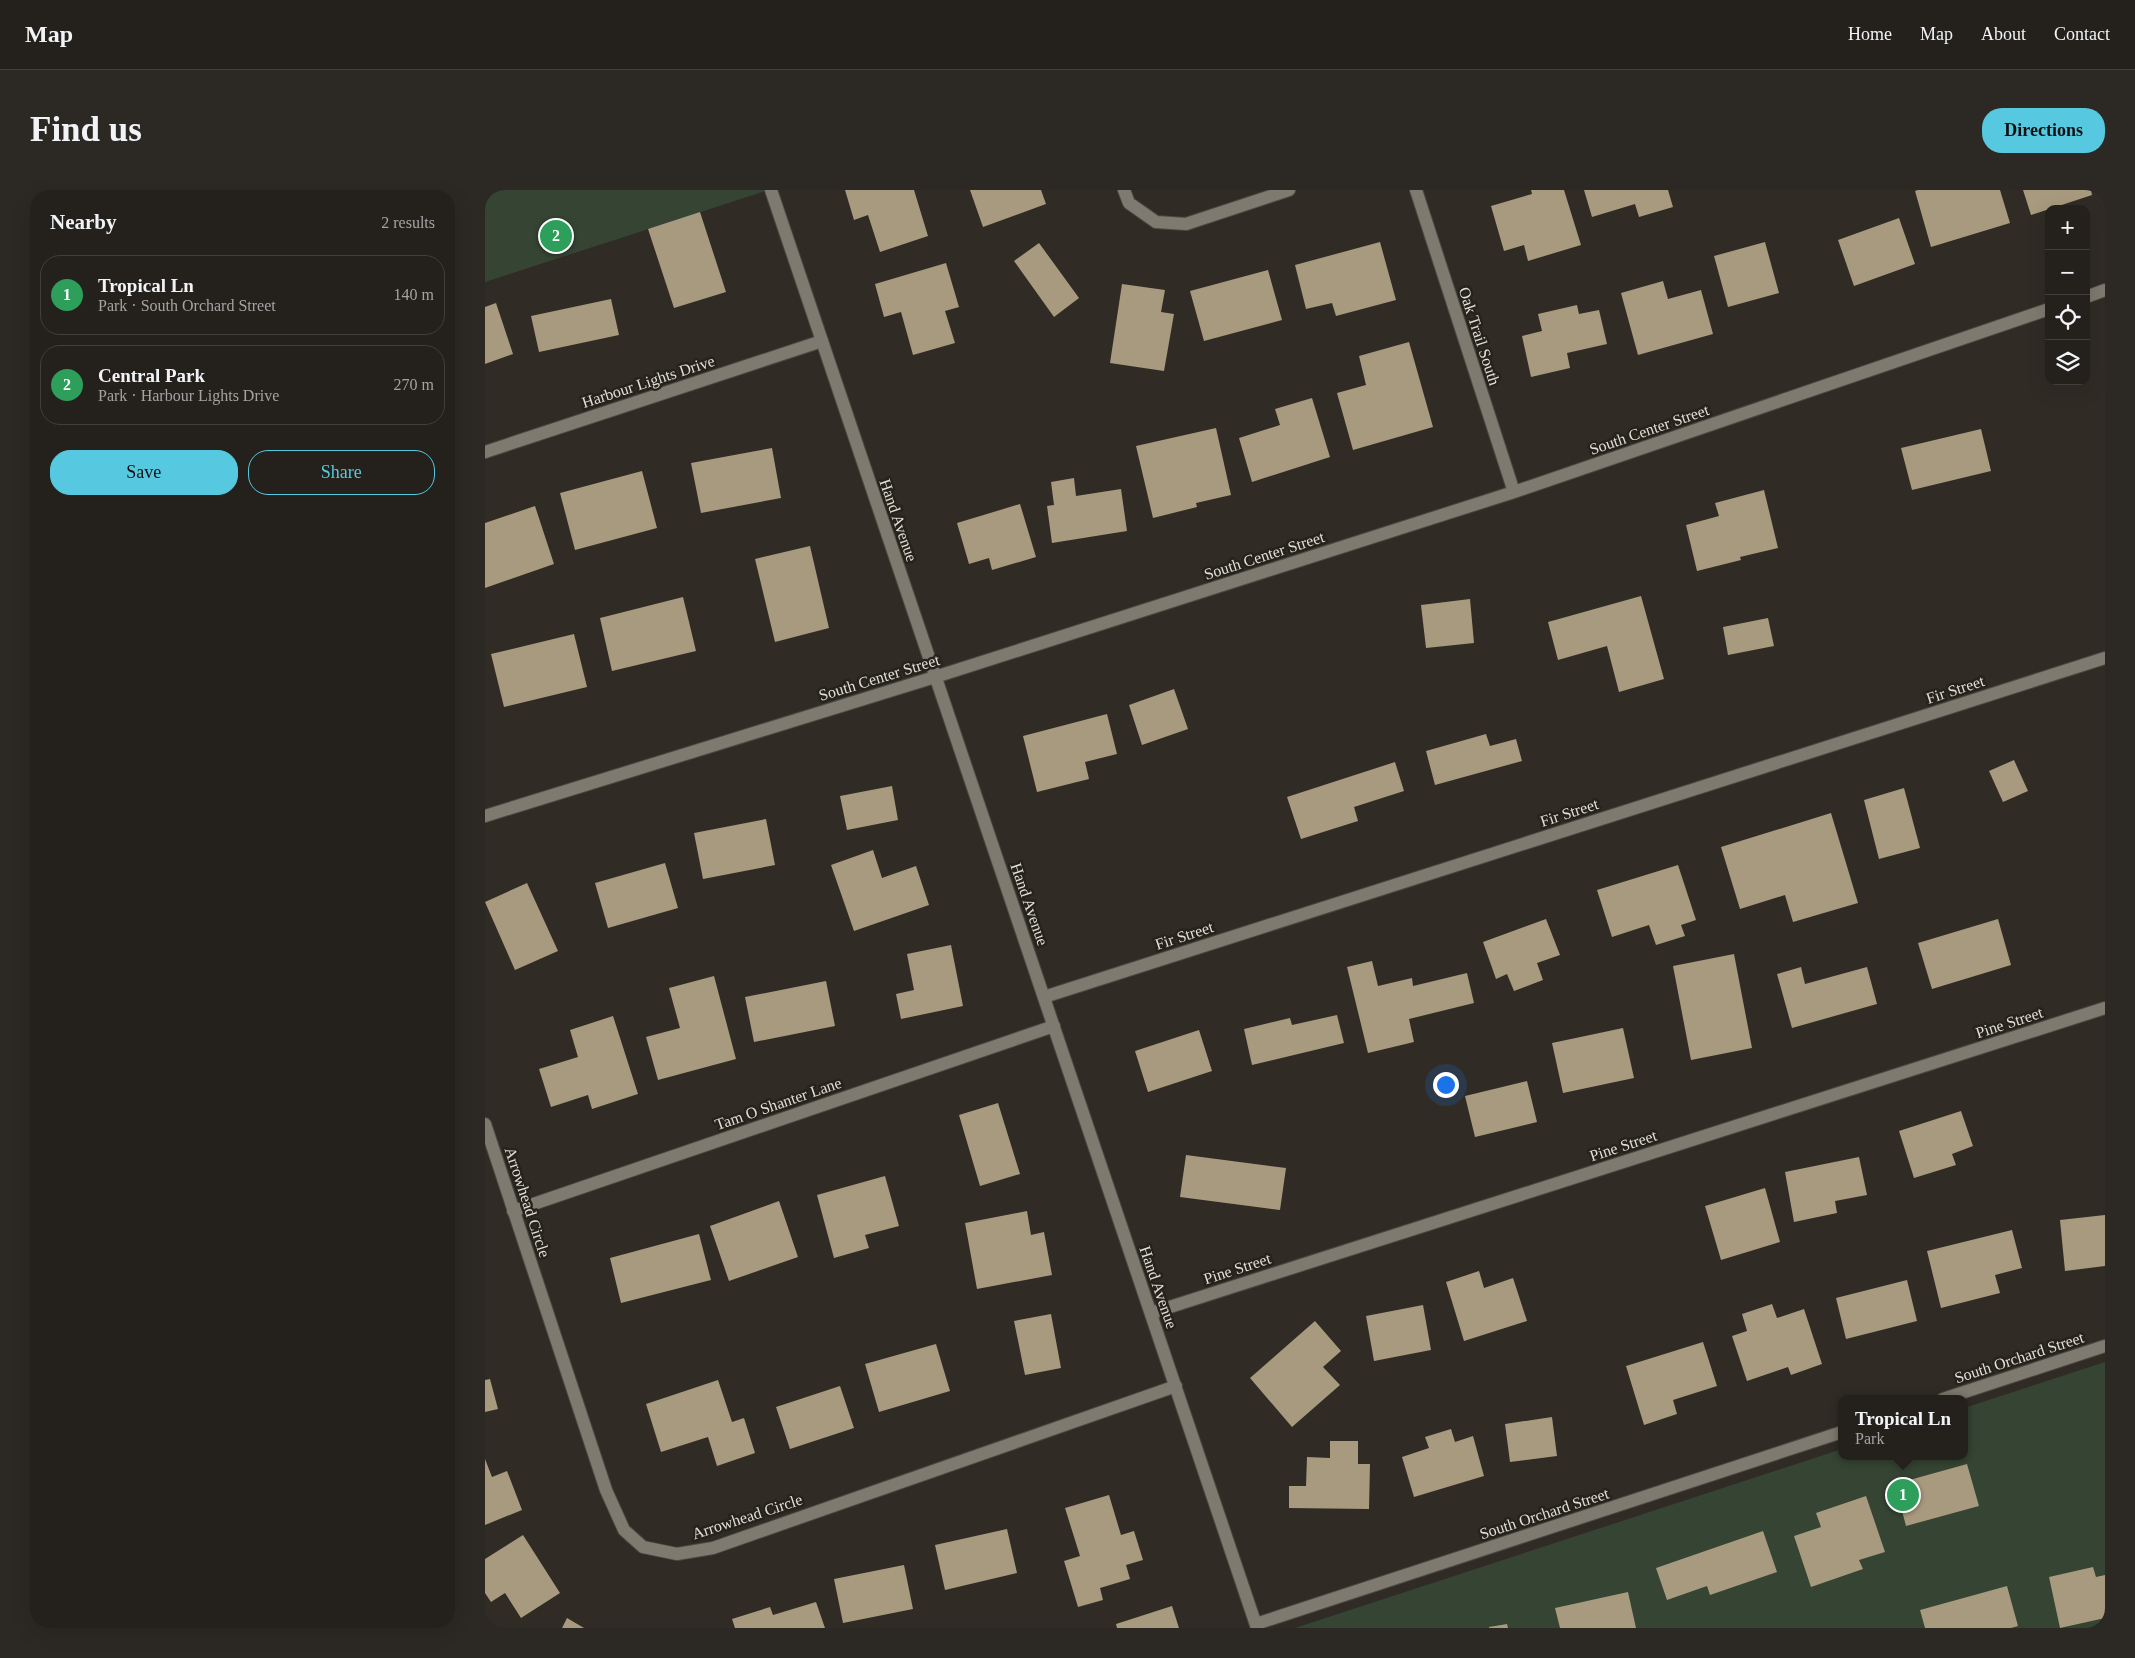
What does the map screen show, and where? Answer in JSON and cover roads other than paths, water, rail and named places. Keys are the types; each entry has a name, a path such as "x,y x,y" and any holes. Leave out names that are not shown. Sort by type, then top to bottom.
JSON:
{"street":[{"name":"Hand Avenue","path":"771,190 1257,1626"},
{"path":"1124,190 1129,203 1156,222 1186,224 1289,190"},
{"name":"Oak Trail South","path":"1416,190 1514,492"},
{"path":"2090,296 2105,290"},
{"name":"South Center Street","path":"485,816 935,677 1514,492 2045,311"},
{"name":"Harbour Lights Drive","path":"485,452 821,341"},
{"name":"Fir Street","path":"1044,997 2105,658"},
{"name":"Pine Street","path":"1151,1313 2105,1008"},
{"name":"Tam O Shanter Lane","path":"513,1211 1053,1026"},
{"name":"Arrowhead Circle","path":"485,1124 605,1490 624,1530 643,1547 677,1554 713,1548 1176,1386"},
{"name":"South Orchard Street","path":"1955,1395 2105,1346"},
{"name":"South Orchard Street","path":"1257,1626 1838,1433"}],"place":[{"name":"Central Park","path":"556,236"},
{"name":"Tropical Ln","path":"1903,1495"}]}
